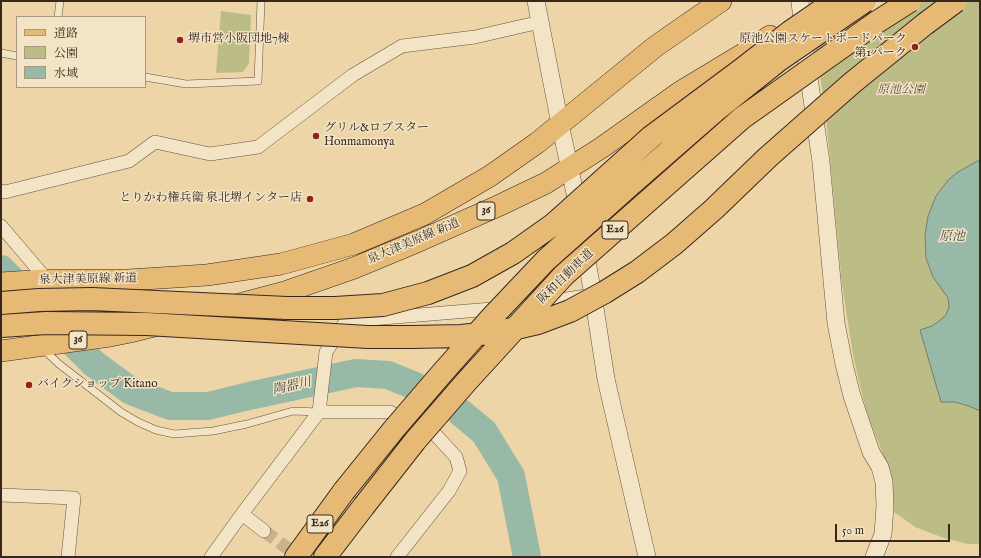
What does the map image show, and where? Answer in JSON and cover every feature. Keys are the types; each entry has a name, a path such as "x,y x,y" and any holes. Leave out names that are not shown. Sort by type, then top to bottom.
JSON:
{"highway":[{"path":"1,303 39,300 92,299 287,308 335,308 382,305 428,293 472,276 513,253 554,224 651,137 790,32 835,1"},
{"name":"阪和自動車道","path":"296,557 344,491 394,429 492,317 546,260 715,111 779,60 865,1"},
{"name":"阪和自動車道","path":"325,557 415,441 467,381 564,275 742,118 877,22 910,1"},
{"path":"1,326 46,323 147,324 368,337 412,337 461,336 500,332 538,323 570,311 605,292 637,272 674,244 714,209 768,157 852,83 956,1"}],"main road":[{"name":"泉大津美原線 新道","path":"1,283 42,280 128,280 207,275 280,264 354,244 425,214 490,176 537,143 656,46 721,1"},
{"name":"泉大津美原線 新道","path":"1,351 110,336 284,292 354,268 419,241 546,183 601,148 680,92 752,48 801,8 823,1"}],"street":[{"path":"536,1 570,168 593,295 606,379 647,557"},
{"path":"801,8 804,43 821,162 836,323 852,396 871,452 880,467 884,482 885,506 883,534 874,557"},
{"path":"1,191 6,192 129,161 155,142 210,154 258,147 353,75 402,46 476,37 540,22"},
{"path":"1,226 42,280"},
{"path":"211,557 319,412 326,352 346,321 516,306 593,295"},
{"path":"319,412 390,412 434,433 456,456 460,471 449,491 397,557"},
{"path":"1,495 74,498 68,557"},
{"path":"242,514 264,531"}],"lane":[{"path":"58,16 60,1"},
{"path":"146,77 186,84 258,81 261,1"},
{"path":"1,53 16,56"},
{"path":"43,345 59,364 121,412 156,430 174,434 213,431 247,424 293,411 319,412"}],"green space":[{"name":"原池公園","path":"907,1 980,1 980,544 968,544 944,538 915,527 894,512 892,478 870,422 863,398 853,355 842,284 826,117 816,49 837,34"},
{"path":"221,11 251,15 249,63 243,72 216,73"}],"water":[{"name":"原池","path":"980,160 980,411 955,402 941,402 920,330 932,326 938,322 946,315 949,307 948,298 933,277 926,258 925,236 928,216 936,196 949,179 958,172"}],"waterway":[{"name":"陶器川","path":"1,269 93,363 131,391 170,406 208,406 356,373 388,375 415,386 455,408 484,432 511,476 527,557"}],"tunnel":[{"path":"264,531 299,557"}],"place":[{"name":"堺市営小阪団地7棟","path":"180,40"},
{"name":"原池公園スケートボードパーク 第1パーク","path":"915,47"},
{"name":"グリル&ロブスター Honmamonya","path":"316,136"},
{"name":"とりかわ権兵衛 泉北堺インター店","path":"310,199"},
{"name":"バイクショップ Kitano","path":"29,385"}]}
